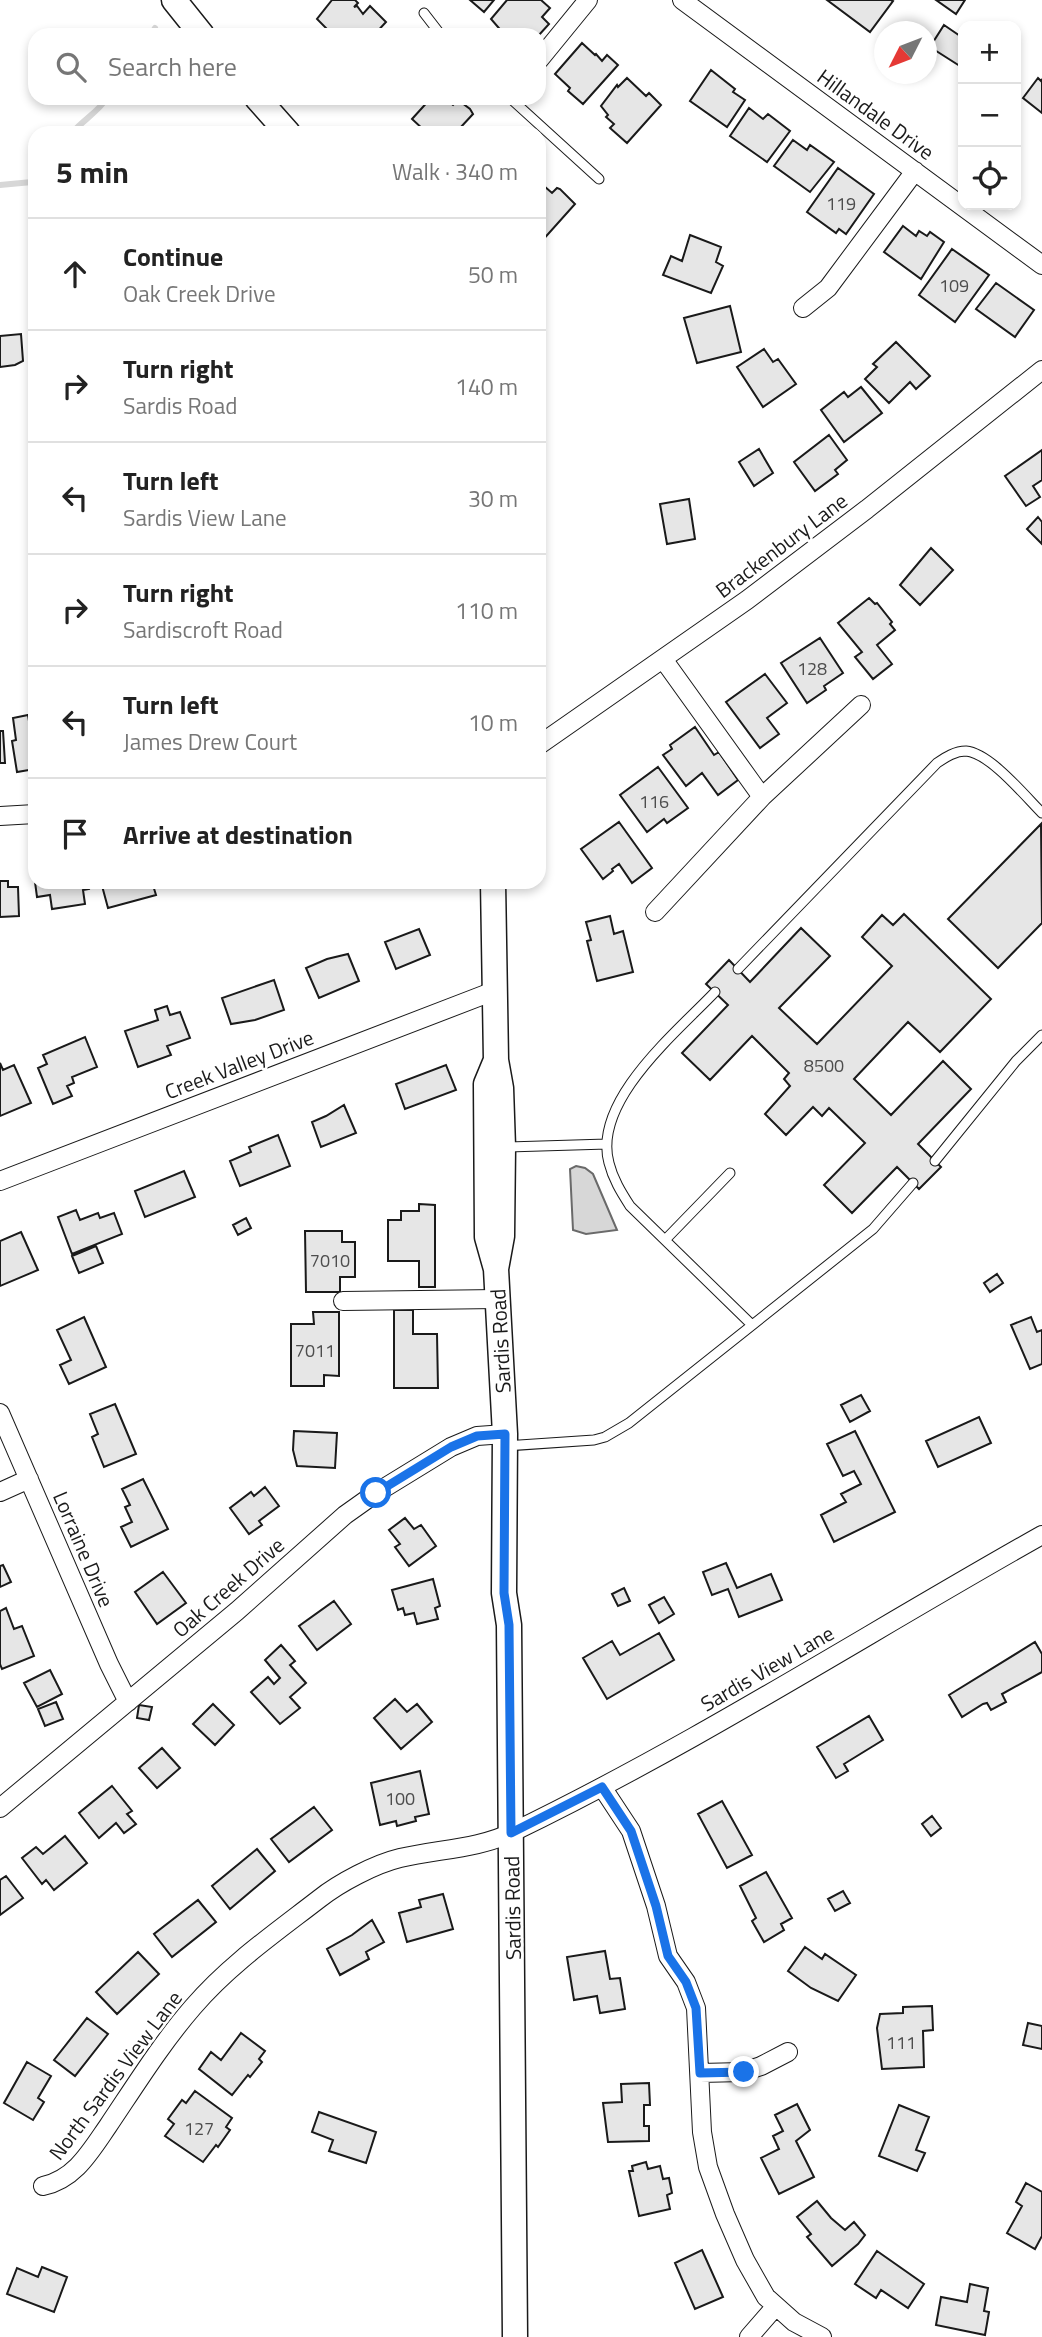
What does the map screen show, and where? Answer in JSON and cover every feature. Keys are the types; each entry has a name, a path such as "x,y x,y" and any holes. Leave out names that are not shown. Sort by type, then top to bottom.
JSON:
{"main road":[{"path":"174,0 196,28"},
{"path":"263,105 282,126"},
{"name":"Sardis Road","path":"493,889 496,1060 503,1147 502,1236 496,1269 505,1440 504,1593 509,1625 515,2337"},
{"name":"Sardis Road","path":"496,1060 486,1084 487,1237 496,1269"}],"street":[{"path":"546,51 588,0"},
{"name":"Hillandale Drive","path":"682,0 1042,265"},
{"path":"803,308 828,288 915,171"},
{"name":"Brackenbury Lane","path":"546,740 747,600 856,518 1042,370"},
{"path":"663,659 762,797"},
{"path":"655,912 762,797 861,705"},
{"path":"0,816 28,814"},
{"name":"Creek Valley Drive","path":"0,1181 494,991"},
{"path":"344,1300 497,1299"},
{"name":"Lorraine Drive","path":"0,1413 128,1702"},
{"name":"Oak Creek Drive","path":"0,1808 345,1515 451,1447 477,1436 505,1440"},
{"path":"0,1492 29,1479"},
{"name":"Sardis View Lane","path":"511,1833 602,1787 1042,1535"},
{"path":"602,1787 631,1831 656,1906 668,1956 686,1982 696,2008 702,2132 708,2167 725,2214 758,2285 775,2307 794,2322 822,2337"},
{"name":"North Sardis View Lane","path":"43,2186 65,2179 85,2160 164,2043 194,2005 229,1970 323,1896 376,1866 397,1859 467,1847 511,1833"},
{"path":"700,2073 744,2072 788,2052"},
{"path":"749,2337 775,2307"}],"lane":[{"path":"424,13 436,28"},
{"path":"518,105 541,126"},
{"path":"546,131 599,179"},
{"path":"737,969 937,764 950,754 968,751 988,760 1042,813"},
{"path":"715,992 637,1073 619,1100 612,1117 607,1143 608,1161 618,1188 630,1206 751,1324"},
{"path":"935,1161 1016,1061 1042,1035"},
{"path":"503,1147 607,1143"},
{"path":"665,1240 730,1173"},
{"path":"505,1440 594,1440 605,1437 629,1423 873,1229 913,1183"}],"shaded area":[{"path":"576,1166 593,1174 617,1230 586,1234 573,1230 570,1169"}],"building":[{"path":"332,0 355,0 358,3 354,7 357,6 363,14 370,6 386,22 380,28 326,28 317,19"},
{"path":"470,0 494,0 484,12"},
{"path":"507,0 541,0 550,8 542,17 549,24 545,28 499,28 491,19"},
{"path":"827,0 893,1 878,21 874,21 870,32"},
{"path":"936,0 965,0 956,14"},
{"path":"944,25 958,35 958,65 937,51 937,36"},
{"path":"582,43 602,61 607,55 618,65 583,104 555,74"},
{"path":"711,70 745,100 727,127 690,101"},
{"path":"627,78 646,96 649,93 661,105 627,143 610,128 614,124 606,117 608,115 601,106 617,85 618,87"},
{"path":"1038,78 1041,81 1042,79 1042,113 1023,98"},
{"path":"425,105 465,105 473,114 462,126 420,126 412,119"},
{"path":"749,108 763,119 768,114 790,131 767,162 730,136"},
{"path":"793,140 807,150 810,145 834,162 810,192 774,166"},
{"path":"838,168 874,194 846,234 839,229 836,233 807,212"},
{"path":"546,188 552,193 557,188 560,189 575,204 546,236"},
{"path":"903,226 916,236 919,231 927,236 930,232 944,242 921,279 884,252"},
{"path":"690,235 721,247 716,262 723,266 711,293 663,275 671,256 682,261"},
{"path":"952,249 989,275 955,322 919,295"},
{"path":"996,283 1034,310 1015,337 976,309"},
{"path":"730,306 741,352 697,363 684,318"},
{"path":"21,334 23,361 0,367 0,336"},
{"path":"896,342 930,376 916,389 910,382 889,403 865,379 877,367 873,364"},
{"path":"764,349 773,362 778,359 796,384 763,407 737,367"},
{"path":"861,387 882,413 844,442 821,410 844,392 848,397"},
{"path":"829,435 847,460 835,470 838,474 815,491 794,462"},
{"path":"759,449 773,473 754,486 739,462"},
{"path":"1042,450 1042,480 1033,486 1040,497 1026,506 1005,476"},
{"path":"689,499 695,539 667,544 660,504"},
{"path":"1038,517 1042,522 1042,544 1027,529"},
{"path":"931,548 953,570 920,605 900,585"},
{"path":"869,598 877,603 895,630 877,645 892,664 873,679 855,657 862,652 838,623"},
{"path":"820,638 843,673 824,686 826,690 807,703 781,663"},
{"path":"765,674 787,703 767,718 779,734 760,748 726,702"},
{"path":"28,715 28,770 17,772 12,741 16,740 13,718"},
{"path":"695,727 714,755 719,752 738,780 718,795 702,773 686,786 663,755 672,749 670,745"},
{"path":"0,731 3,731 5,763 0,763"},
{"path":"658,767 688,808 667,823 664,819 647,832 620,795"},
{"path":"619,822 652,868 632,883 619,864 603,879 581,849"},
{"path":"1041,824 1042,923 998,968 948,919"},
{"path":"0,881 8,881 8,887 18,887 19,916 0,917"},
{"path":"36,889 89,889 83,890 85,904 52,909 50,895 37,897"},
{"path":"103,889 154,889 156,895 108,908"},
{"path":"904,914 991,999 940,1052 908,1022 854,1079 891,1115 943,1061 971,1089 918,1144 941,1167 919,1189 897,1167 852,1213 824,1185 865,1143 829,1108 822,1116 813,1107 786,1135 765,1114 790,1086 784,1079 789,1073 752,1036 710,1080 682,1053 728,1005 706,984 729,960 750,982 801,928 830,956 779,1008 817,1044 892,966 862,937 882,915 893,925"},
{"path":"610,916 614,934 623,931 633,972 597,981 587,941 591,940 586,922"},
{"path":"419,929 430,955 396,969 385,942"},
{"path":"348,954 359,981 319,998 306,968"},
{"path":"274,980 284,1010 255,1020 231,1024 222,998"},
{"path":"167,1006 170,1015 180,1012 190,1038 167,1046 171,1055 138,1067 125,1031 158,1020 155,1010"},
{"path":"85,1037 97,1067 72,1077 74,1083 67,1086 72,1096 53,1104 38,1068 47,1064 43,1055"},
{"path":"0,1063 3,1070 14,1065 31,1103 0,1116"},
{"path":"446,1065 456,1090 405,1109 396,1084"},
{"path":"344,1105 356,1133 321,1147 312,1122"},
{"path":"278,1135 290,1166 240,1186 230,1161 251,1152 249,1147"},
{"path":"184,1171 195,1197 145,1217 135,1191"},
{"path":"419,1204 435,1205 435,1287 419,1287 419,1261 388,1261 388,1220 401,1220 401,1211 419,1211"},
{"path":"76,1210 80,1220 98,1213 100,1218 114,1213 122,1234 72,1254 58,1217"},
{"path":"246,1218 251,1228 238,1235 233,1225"},
{"path":"305,1231 342,1231 342,1242 355,1242 355,1277 340,1277 340,1292 306,1292"},
{"path":"21,1232 38,1270 0,1286 0,1241"},
{"path":"96,1246 103,1263 79,1273 72,1256"},
{"path":"997,1274 1003,1283 990,1292 984,1283"},
{"path":"394,1310 413,1310 413,1334 437,1334 438,1388 394,1388"},
{"path":"313,1312 339,1312 339,1376 324,1375 324,1386 291,1386 291,1324 314,1324"},
{"path":"84,1317 106,1367 69,1384 60,1365 71,1360 57,1330"},
{"path":"1031,1317 1037,1332 1042,1330 1042,1364 1030,1369 1011,1325"},
{"path":"861,1395 870,1411 850,1422 841,1405"},
{"path":"115,1404 136,1454 104,1467 92,1437 98,1434 90,1414"},
{"path":"979,1417 991,1443 938,1467 926,1441"},
{"path":"294,1431 337,1433 335,1468 297,1466 293,1450"},
{"path":"855,1431 895,1512 834,1542 821,1515 846,1502 841,1494 861,1484 854,1471 843,1476 827,1444"},
{"path":"143,1479 168,1529 131,1547 121,1527 132,1522 125,1507 130,1505 122,1489"},
{"path":"265,1487 279,1506 259,1521 262,1525 249,1534 230,1508 251,1492 254,1496"},
{"path":"405,1518 414,1529 421,1525 436,1546 409,1566 395,1547 400,1544 389,1530"},
{"path":"726,1563 737,1588 771,1574 782,1600 739,1617 728,1589 712,1595 703,1572"},
{"path":"3,1565 11,1582 0,1587 0,1566"},
{"path":"163,1572 186,1603 157,1624 135,1592"},
{"path":"433,1579 440,1606 435,1608 438,1619 417,1624 414,1613 405,1615 403,1608 398,1610 392,1590"},
{"path":"624,1588 630,1601 618,1606 612,1594"},
{"path":"664,1597 674,1614 659,1623 649,1605"},
{"path":"334,1601 351,1624 317,1650 299,1626"},
{"path":"6,1608 14,1629 22,1626 34,1656 2,1669 0,1611"},
{"path":"659,1633 674,1660 607,1699 583,1658 612,1641 620,1655"},
{"path":"1035,1642 1042,1654 1042,1672 1002,1694 1006,1702 991,1710 987,1703 983,1704 962,1717 949,1695"},
{"path":"281,1645 295,1661 290,1665 306,1683 290,1697 300,1708 280,1724 251,1692 268,1677 274,1684 280,1678 265,1660"},
{"path":"50,1670 62,1694 37,1707 24,1683"},
{"path":"395,1699 407,1712 417,1704 432,1722 401,1749 374,1718"},
{"path":"56,1702 63,1719 45,1726 38,1709"},
{"path":"213,1704 234,1725 215,1745 193,1724"},
{"path":"139,1705 152,1707 149,1720 137,1718"},
{"path":"869,1716 883,1740 844,1764 848,1771 836,1778 817,1747"},
{"path":"162,1748 180,1768 157,1788 139,1768"},
{"path":"420,1771 429,1814 415,1817 416,1821 397,1826 396,1821 380,1825 371,1783"},
{"path":"112,1786 132,1811 127,1814 136,1824 124,1833 116,1823 99,1838 79,1813"},
{"path":"722,1801 752,1855 727,1868 698,1814"},
{"path":"314,1807 332,1830 289,1862 271,1839"},
{"path":"932,1816 941,1828 931,1836 922,1824"},
{"path":"65,1836 87,1863 54,1890 46,1880 42,1884 22,1858 36,1847 43,1854"},
{"path":"257,1849 275,1871 230,1909 212,1886"},
{"path":"766,1872 792,1918 781,1924 784,1930 764,1942 752,1921 756,1918 740,1886"},
{"path":"6,1876 23,1898 0,1915 0,1880"},
{"path":"843,1891 850,1903 835,1911 828,1899"},
{"path":"443,1894 453,1929 407,1942 399,1913 421,1907 419,1900"},
{"path":"198,1900 216,1922 172,1957 154,1934"},
{"path":"372,1920 384,1942 366,1952 369,1959 340,1975 327,1949"},
{"path":"805,1947 822,1959 825,1954 856,1975 838,2001 811,1988 788,1971"},
{"path":"605,1951 610,1979 620,1978 625,2009 600,2013 597,1996 574,2000 567,1957"},
{"path":"138,1952 159,1974 117,2014 96,1992"},
{"path":"932,2006 933,2030 923,2031 924,2067 882,2069 877,2028 880,2014 903,2013 903,2007"},
{"path":"87,2018 108,2034 75,2076 54,2060"},
{"path":"1028,2023 1042,2026 1042,2049 1023,2045"},
{"path":"241,2033 265,2051 259,2059 262,2062 232,2095 199,2069 211,2052 221,2060"},
{"path":"27,2062 51,2076 38,2098 44,2102 33,2120 4,2103"},
{"path":"649,2083 650,2105 644,2105 644,2126 649,2126 649,2141 608,2142 603,2103 622,2102 621,2084"},
{"path":"195,2091 232,2118 226,2127 230,2130 203,2162 165,2136 174,2124 168,2119 182,2100 186,2103"},
{"path":"797,2104 810,2130 796,2141 814,2177 779,2194 761,2158 779,2149 773,2136 783,2131 775,2115"},
{"path":"899,2105 929,2117 916,2150 925,2153 917,2171 879,2156"},
{"path":"319,2112 376,2132 366,2163 329,2151 333,2140 312,2132"},
{"path":"646,2162 648,2169 660,2166 663,2179 669,2178 672,2193 667,2195 670,2209 639,2216 629,2171 633,2171 632,2166"},
{"path":"1026,2183 1042,2192 1042,2236 1035,2249 1007,2233 1022,2206 1016,2202"},
{"path":"817,2201 845,2230 854,2222 865,2235 832,2266 807,2237 811,2234 797,2217"},
{"path":"702,2250 723,2297 695,2309 675,2263"},
{"path":"877,2251 924,2284 908,2308 881,2290 876,2298 855,2284"},
{"path":"42,2267 67,2277 54,2312 7,2294 17,2268 38,2277"},
{"path":"970,2284 988,2288 984,2311 989,2312 985,2335 936,2325 941,2297 967,2302"}],"waterway":[{"path":"79,126 101,105"},
{"path":"0,185 28,182"}],"route":[{"path":"376,1493 451,1447 477,1436 505,1434 504,1593 509,1625 511,1833 602,1787 631,1831 656,1906 668,1956 686,1982 696,2008 700,2073 744,2072"}]}
